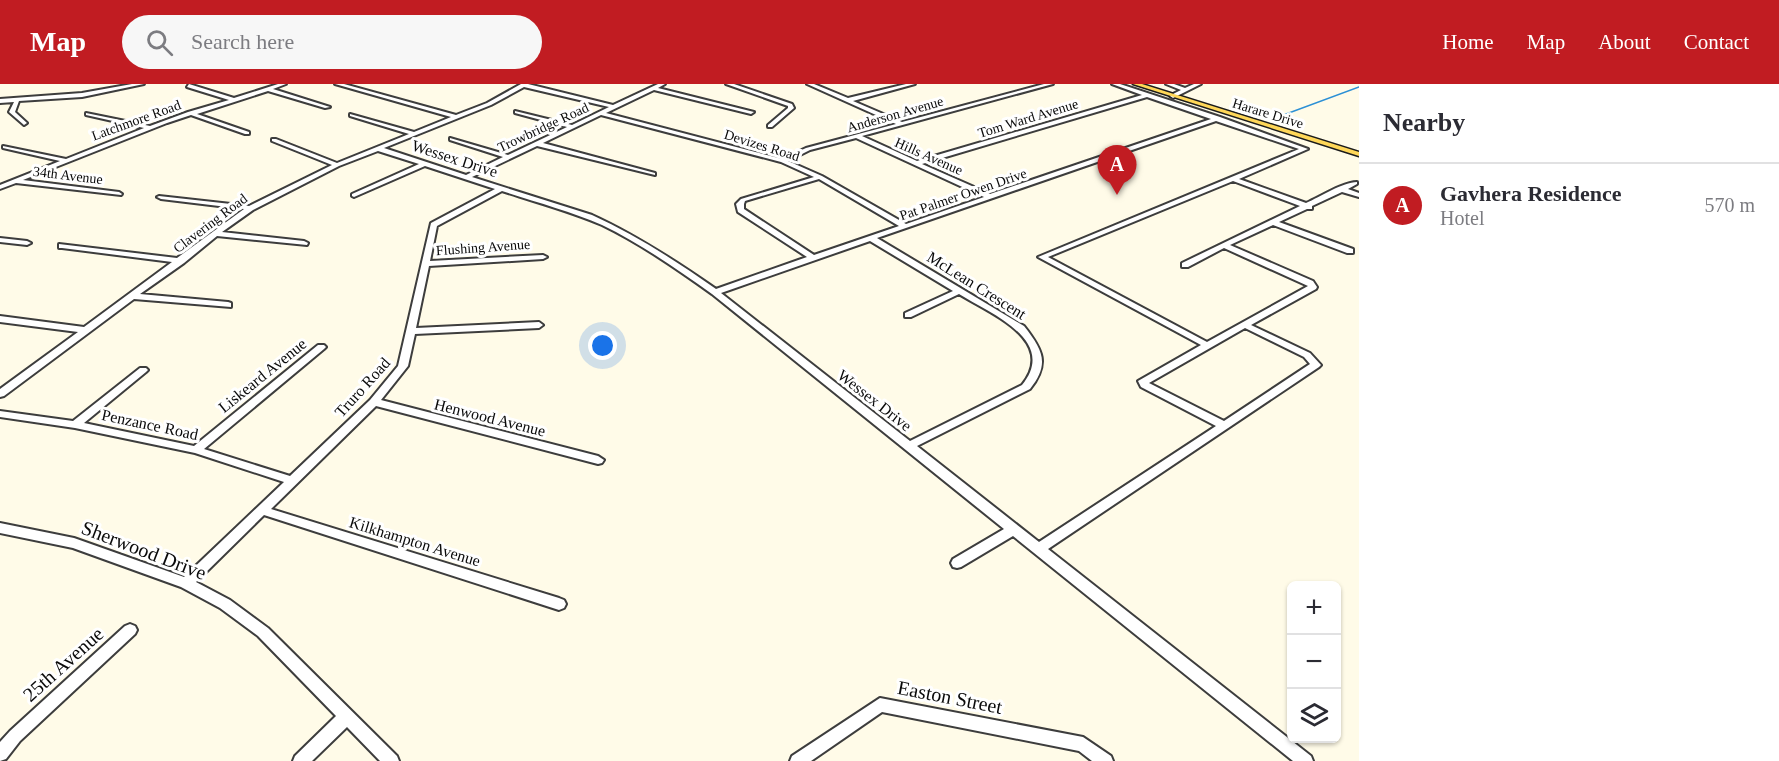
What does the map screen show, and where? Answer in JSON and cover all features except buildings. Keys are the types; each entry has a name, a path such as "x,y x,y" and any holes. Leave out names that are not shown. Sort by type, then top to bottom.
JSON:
{"main road":[{"name":"Harare Drive","path":"1136,84 1359,154"}],"street":[{"path":"0,101 82,95 141,84"},
{"name":"Latchmore Road","path":"0,187 148,128 283,84"},
{"path":"338,84 456,117"},
{"name":"Trowbridge Road","path":"467,177 662,84"},
{"path":"729,84 790,105 791,108 770,126"},
{"path":"810,84 902,124"},
{"path":"848,100 912,84"},
{"name":"Anderson Avenue","path":"783,161 808,149 1050,84"},
{"path":"1115,84 1305,149 1042,258 1207,345"},
{"path":"1168,84 1186,90"},
{"path":"1173,96 1198,84"},
{"path":"524,85 614,107"},
{"name":"Clavering Road","path":"0,394 250,208 337,165 489,104 524,85"},
{"path":"189,86 232,99"},
{"path":"653,88 751,112"},
{"path":"268,89 327,106"},
{"name":"Tom Ward Avenue","path":"915,164 1148,95"},
{"path":"17,100 12,112 24,123"},
{"path":"517,112 571,126"},
{"path":"190,113 247,133"},
{"name":"Devizes Road","path":"600,113 783,161 820,177 906,226"},
{"path":"88,114 148,128"},
{"path":"352,115 415,134"},
{"name":"Pat Palmer Owen Drive","path":"715,292 812,256 871,238 1218,118"},
{"name":"Hills Avenue","path":"858,137 990,197"},
{"path":"452,139 508,157"},
{"path":"274,140 337,165"},
{"path":"538,144 653,174"},
{"path":"5,147 64,160"},
{"name":"Wessex Drive","path":"379,149 604,223 662,256 715,292 1305,761"},
{"path":"354,195 425,164"},
{"path":"812,256 741,210 740,204 743,200 820,177"},
{"path":"1233,179 1309,207"},
{"name":"34th Avenue","path":"14,181 119,194"},
{"path":"1185,265 1309,207 1354,183"},
{"name":"Truro Road","path":"186,583 374,402 400,372 412,331 435,223 500,189"},
{"path":"1341,189 1359,195"},
{"path":"161,197 250,208"},
{"path":"1273,222 1350,251"},
{"path":"218,234 304,243"},
{"name":"McLean Crescent","path":"871,238 1021,328 1037,351 1038,370 1026,387 909,446"},
{"path":"0,240 27,243"},
{"path":"1222,425 1143,383 1314,286 1224,245"},
{"path":"62,246 181,261"},
{"name":"Flushing Avenue","path":"426,264 543,257"},
{"path":"908,315 959,291"},
{"path":"133,296 228,305"},
{"path":"0,319 86,330"},
{"path":"1039,549 1222,425 1316,365 1307,355 1245,325"},
{"path":"412,331 539,326"},
{"name":"Liskeard Avenue","path":"196,450 321,347"},
{"path":"75,425 143,370"},
{"name":"Henwood Avenue","path":"374,402 598,460"},
{"name":"Penzance Road","path":"0,414 75,425 196,450 291,480"},
{"name":"Kilkhampton Avenue","path":"261,510 559,603"},
{"name":"Sherwood Drive","path":"0,528 74,543 186,583 225,604 263,632 391,761"},
{"path":"957,563 1014,529"},
{"name":"25th Avenue","path":"0,754 15,736 130,630"},
{"name":"Easton Street","path":"798,761 880,705 1083,744 1104,761"},
{"path":"301,761 347,716"}],"waterway":[{"path":"1278,117 1359,87"}],"place":[{"name":"Gavhera Residence","path":"1117,195"}]}
